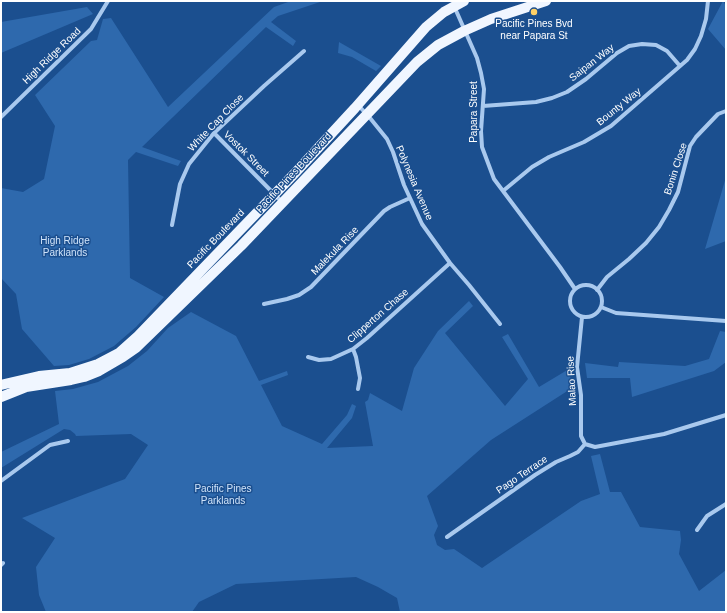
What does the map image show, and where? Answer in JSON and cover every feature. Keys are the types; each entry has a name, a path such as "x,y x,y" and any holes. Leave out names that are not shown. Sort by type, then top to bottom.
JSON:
{"main road":[{"name":"Pacific Boulevard","path":"2,390 39,376 70,373 98,364 119,353 138,336 275,194 358,105 426,27 444,12 464,1"},
{"name":"Pacific Pines Boulevard","path":"71,380 99,371 113,364 136,348 241,246 417,62 438,45 464,31 491,20 546,1"},
{"name":"Pacific Boulevard","path":"2,390 71,380"}],"street":[{"name":"High Ridge Road","path":"1,117 91,29 108,1"},
{"name":"Bounty Way","path":"503,191 532,167 549,156 584,142 611,126 687,60 695,49 701,36 706,19 708,1"},
{"name":"Papara Street","path":"454,6 477,58 481,73 484,89 484,106 481,131 482,147 494,179 575,289"},
{"name":"Saipan Way","path":"484,106 536,102 567,92 586,79 617,52 629,46 642,44 656,45 666,51 680,66"},
{"name":"White Cap Close","path":"172,226 180,184 189,164 214,133 264,86 304,52"},
{"name":"Polynesia Avenue","path":"358,105 381,131 393,152 410,198 422,224 450,264 500,324"},
{"name":"Bonin Close","path":"597,290 607,277 646,243 659,227 678,192 690,146 696,137 718,114 726,111"},
{"name":"Vostok Street","path":"214,133 283,203"},
{"name":"Malekula Rise","path":"264,304 299,295 311,287 384,211 410,198"},
{"name":"Clipperton Chase","path":"308,357 319,360 331,359 353,349 450,264"},
{"path":"586,285 592,286 597,290 602,298 601,308 598,312 593,316 582,317 572,310 570,305 571,294 575,289 586,285"},
{"path":"601,308 616,313 726,321"},
{"name":"Malao Rise","path":"582,317 577,367 581,395 581,436 585,444"},
{"path":"353,349 360,378 358,389"},
{"path":"585,444 595,447 664,434 726,415"},
{"path":"1,481 50,445 68,440"},
{"name":"Pago Terrace","path":"448,537 535,475 556,462 570,456 585,444"},
{"path":"697,530 706,516 726,504"}],"green space":[{"name":"High Ridge Parklands","path":"291,1 323,1 278,16 271,22 296,41 293,46 266,27 142,147 181,161 178,166 136,152 128,160 130,278 164,297 136,327 114,346 89,359 69,365 54,366 22,329 16,294 1,278 1,188 23,192 44,179 55,126 35,95 91,41 97,40 103,19 111,18 168,107 274,7"},
{"path":"723,1 726,6 726,50 708,29"},
{"path":"87,7 93,14 1,53 1,22"},
{"path":"339,42 381,66 376,71 352,57 338,53"},
{"path":"726,177 726,241 705,249"},
{"name":"Pacific Pines Parklands","path":"469,301 473,306 445,333 505,406 528,379 502,337 508,334 539,387 569,369 572,388 491,440 427,496 438,526 434,535 437,545 445,550 454,549 482,568 581,501 600,494 591,456 600,454 610,492 621,492 640,527 680,531 681,540 679,554 699,591 726,570 726,612 400,612 397,598 356,577 236,584 199,602 192,612 46,612 39,595 36,567 55,538 22,518 125,479 148,445 131,434 76,436 70,430 64,429 1,468 1,452 59,424 55,391 73,389 98,382 128,366 147,351 168,328 191,312 236,336 259,381 287,371 288,375 261,385 282,426 322,444 347,415 352,404 356,406 352,418 327,448 373,446 365,402 368,400 370,393 402,411 414,368 438,331"},
{"path":"720,331 726,332 726,362 714,371 632,397 630,378 587,378 585,363 618,367 619,362 685,366 709,359"}],"place":[{"name":"Pacific Pines Bvd near Papara St","path":"534,12"}]}
